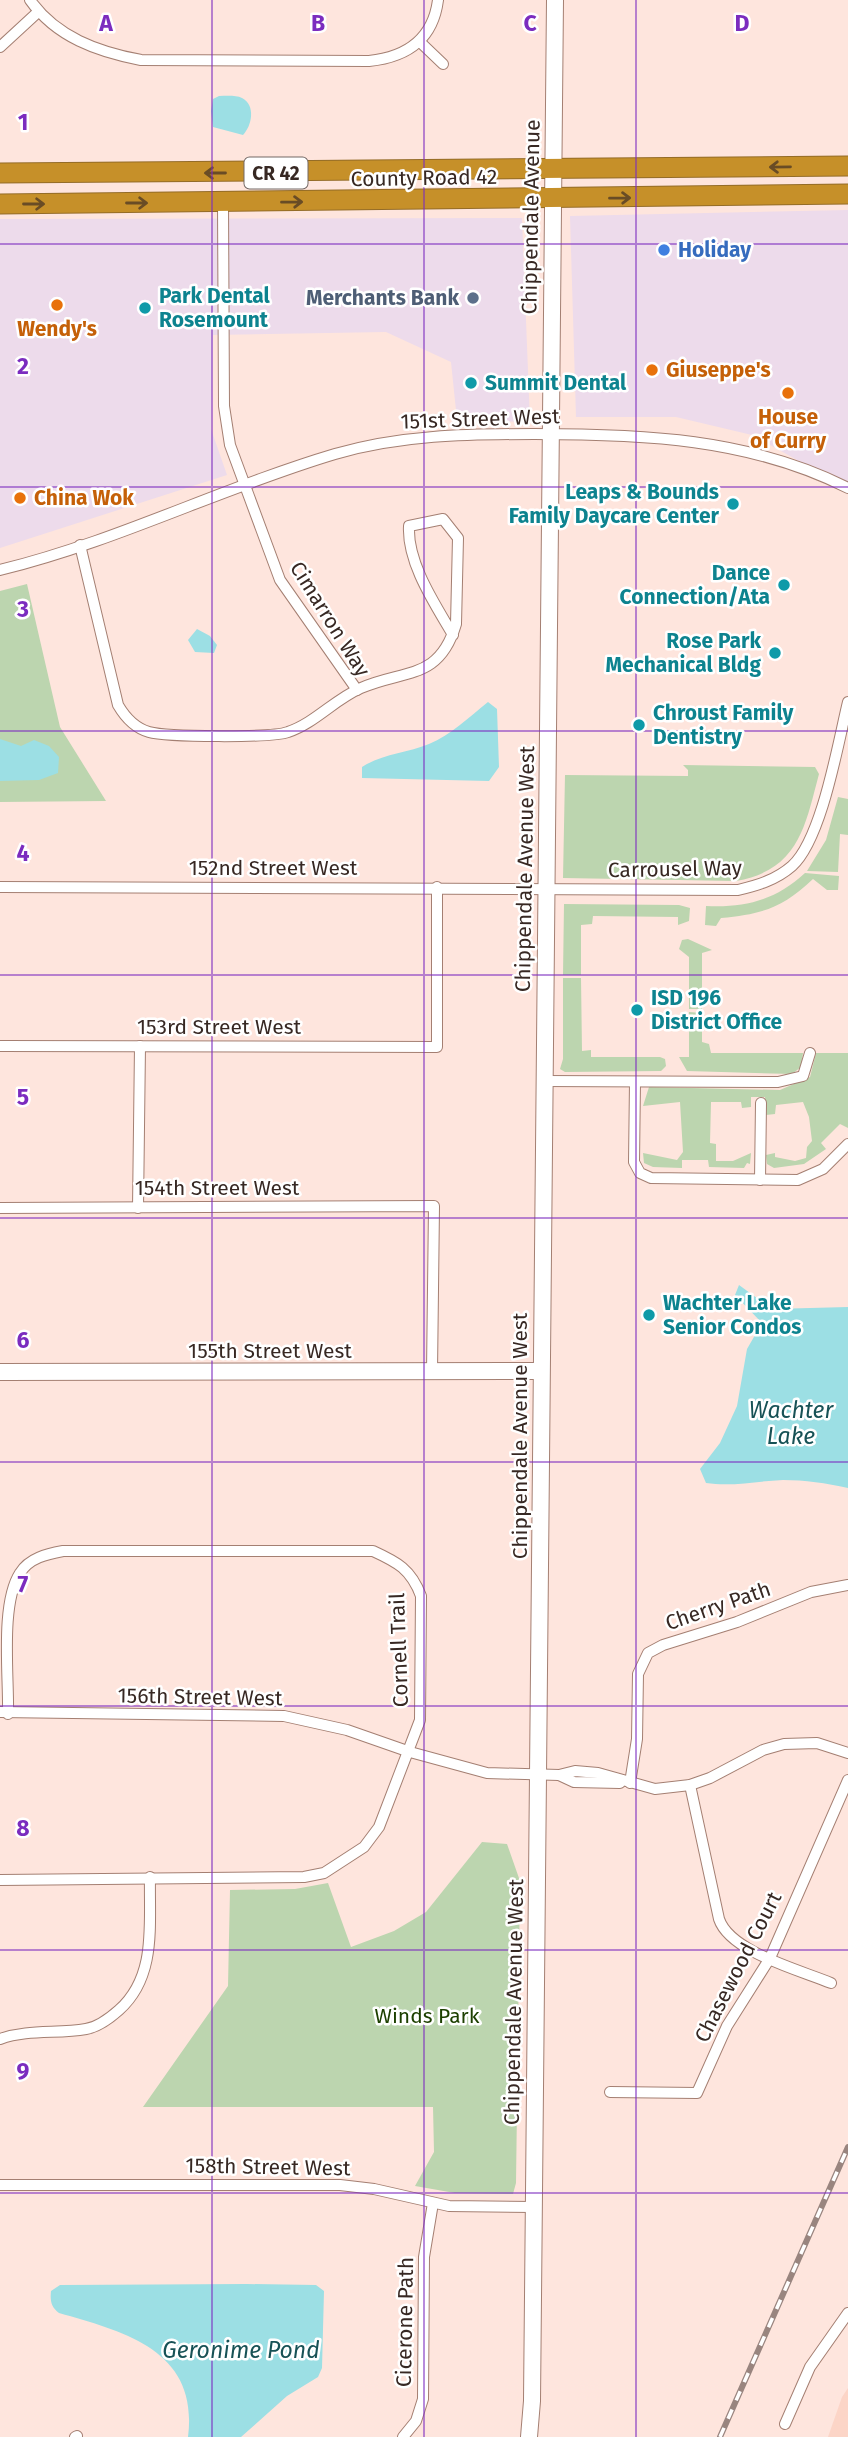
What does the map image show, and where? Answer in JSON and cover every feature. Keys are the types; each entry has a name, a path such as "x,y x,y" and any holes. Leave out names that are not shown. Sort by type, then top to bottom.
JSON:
{"highway":[{"name":"County Road 42","path":"0,173 848,166"},
{"path":"0,185 79,185 90,183 100,173"},
{"name":"County Road 42","path":"0,204 848,194"}],"street":[{"path":"30,0 38,12 54,26 75,39 113,55 141,60 369,61 401,55 420,42 430,27 438,0"},
{"name":"Chippendale Avenue","path":"550,434 555,0"},
{"path":"0,47 38,12"},
{"path":"420,42 443,64"},
{"name":"Cimarron Way","path":"80,545 118,705 127,718 140,729 164,734 280,734 301,726 357,690 280,580 230,444 225,419 223,203"},
{"name":"151st Street West","path":"0,570 80,545 338,453 397,441 466,434 657,436 738,448 824,476 848,488"},
{"name":"Chippendale Avenue West","path":"529,2437 532,2403 550,434"},
{"path":"357,690 425,669 442,654 453,635 457,613 458,538 443,519 409,526 408,542 433,602 453,635"},
{"name":"Carrousel Way","path":"546,889 738,890 768,882 794,864 815,829 848,702"},
{"name":"152nd Street West","path":"0,887 546,889"},
{"name":"153rd Street West","path":"0,1045 437,1047 437,887"},
{"path":"138,1208 140,1046"},
{"path":"544,1081 778,1082 803,1076 810,1053"},
{"path":"635,1082 633,1153 640,1173 659,1180 806,1178 823,1169 848,1143"},
{"path":"760,1180 761,1103"},
{"name":"154th Street West","path":"0,1208 434,1206 432,1372"},
{"name":"155th Street West","path":"0,1372 541,1371"},
{"name":"Cornell Trail","path":"0,1880 304,1877 324,1872 364,1847 379,1828 410,1752 421,1710 421,1596 415,1580 403,1565 373,1551 63,1551 40,1556 21,1570 9,1594 4,1713"},
{"name":"Cherry Path","path":"630,1783 637,1738 638,1674 648,1653 663,1645 737,1622 811,1592 848,1585"},
{"name":"156th Street West","path":"4,1713 284,1716 347,1730 410,1752 487,1773 598,1773 655,1789 690,1785 784,1744 817,1743 848,1753"},
{"name":"Chasewood Court","path":"610,2092 697,2092 727,2026 770,1958 848,1780"},
{"path":"690,1785 721,1927 739,1944 831,1983"},
{"path":"0,2039 17,2033 88,2028 111,2017 130,2001 142,1982 149,1959 150,1877"},
{"name":"158th Street West","path":"0,2185 340,2185 464,2207 533,2207"},
{"name":"Cicerone Path","path":"403,2437 416,2421 423,2399 424,2257 433,2203"},
{"path":"785,2424 810,2367 848,2314"}],"shaded area":[{"path":"848,210 848,485 833,480 752,435 676,417 576,417 570,216"},
{"path":"522,218 530,422 457,420 451,362 386,332 213,335 211,429 227,475 0,548 0,219"},
{"path":"848,2388 848,2437 828,2437 842,2397"}],"green space":[{"path":"27,584 60,727 106,801 0,802 0,591"},
{"path":"683,765 815,767 819,774 809,811 796,843 786,856 774,867 736,881 563,878 565,775 688,776 688,770"},
{"path":"838,797 848,799 848,835 840,834 838,872 807,871 826,840"},
{"path":"805,873 839,876 838,890 827,890 813,879 791,897 771,908 721,918 716,926 705,925 706,906 747,904 771,896"},
{"path":"564,904 679,905 690,908 689,921 678,925 678,917 593,916 592,924 581,925 581,975 563,975"},
{"path":"688,939 712,950 702,953 702,1009 689,1009 689,957 679,949 682,940"},
{"path":"563,978 581,978 582,1051 591,1050 591,1057 660,1057 665,1059 666,1066 661,1071 565,1072 560,1069 563,1059"},
{"path":"689,1012 702,1013 702,1042 709,1044 711,1053 803,1053 801,1067 792,1074 687,1071 679,1057 689,1057"},
{"path":"816,1053 848,1053 848,1128 840,1124 821,1143 826,1149 804,1164 774,1168 767,1164 766,1155 775,1153 775,1157 795,1161 806,1158 807,1147 812,1141 809,1117 803,1102 776,1105 775,1114 766,1115 765,1097 751,1097 751,1107 742,1108 741,1102 711,1102 710,1143 716,1144 716,1161 733,1161 751,1153 750,1164 747,1163 744,1168 709,1167 708,1160 682,1160 682,1168 653,1167 644,1163 643,1153 677,1160 683,1152 680,1102 643,1106 649,1087 780,1090 810,1077"},
{"name":"Winds Park","path":"482,1842 507,1844 520,1881 516,2183 513,2194 455,2193 415,2186 434,2152 433,2107 143,2107 228,1986 230,1890 295,1889 328,1883 351,1947 394,1931 426,1912"}],"water":[{"path":"219,96 240,97 249,105 250,121 243,135 213,127 213,99"},
{"path":"197,629 210,636 217,645 214,653 195,652 188,640"},
{"path":"488,702 497,709 499,767 489,781 362,778 362,767 445,736"},
{"path":"0,739 21,746 34,740 49,746 59,757 58,773 39,780 0,781"},
{"name":"Wachter Lake","path":"739,1285 772,1309 848,1307 848,1488 791,1480 706,1483 700,1469 720,1443 737,1406 747,1349 762,1323 735,1295"},
{"name":"Geronime Pond","path":"60,2285 316,2285 324,2291 322,2368 318,2377 287,2396 241,2437 188,2437 188,2408 182,2384 170,2365 153,2350 132,2338 59,2313 51,2298 51,2291"}],"railway":[{"path":"720,2437 848,2147"}],"place":[{"name":"Holiday","path":"664,250"},
{"name":"Merchants Bank","path":"473,298"},
{"name":"Wendy's","path":"57,305"},
{"name":"Park Dental Rosemount","path":"145,308"},
{"name":"Giuseppe's","path":"652,370"},
{"name":"Summit Dental","path":"471,383"},
{"name":"House of Curry","path":"788,393"},
{"name":"China Wok","path":"20,498"},
{"name":"Leaps & Bounds Family Daycare Center","path":"733,504"},
{"name":"Dance Connection/Ata","path":"784,585"},
{"name":"Rose Park Mechanical Bldg","path":"775,653"},
{"name":"Chroust Family Dentistry","path":"639,725"},
{"name":"ISD 196 District Office","path":"637,1010"},
{"name":"Wachter Lake Senior Condos","path":"649,1315"}]}
